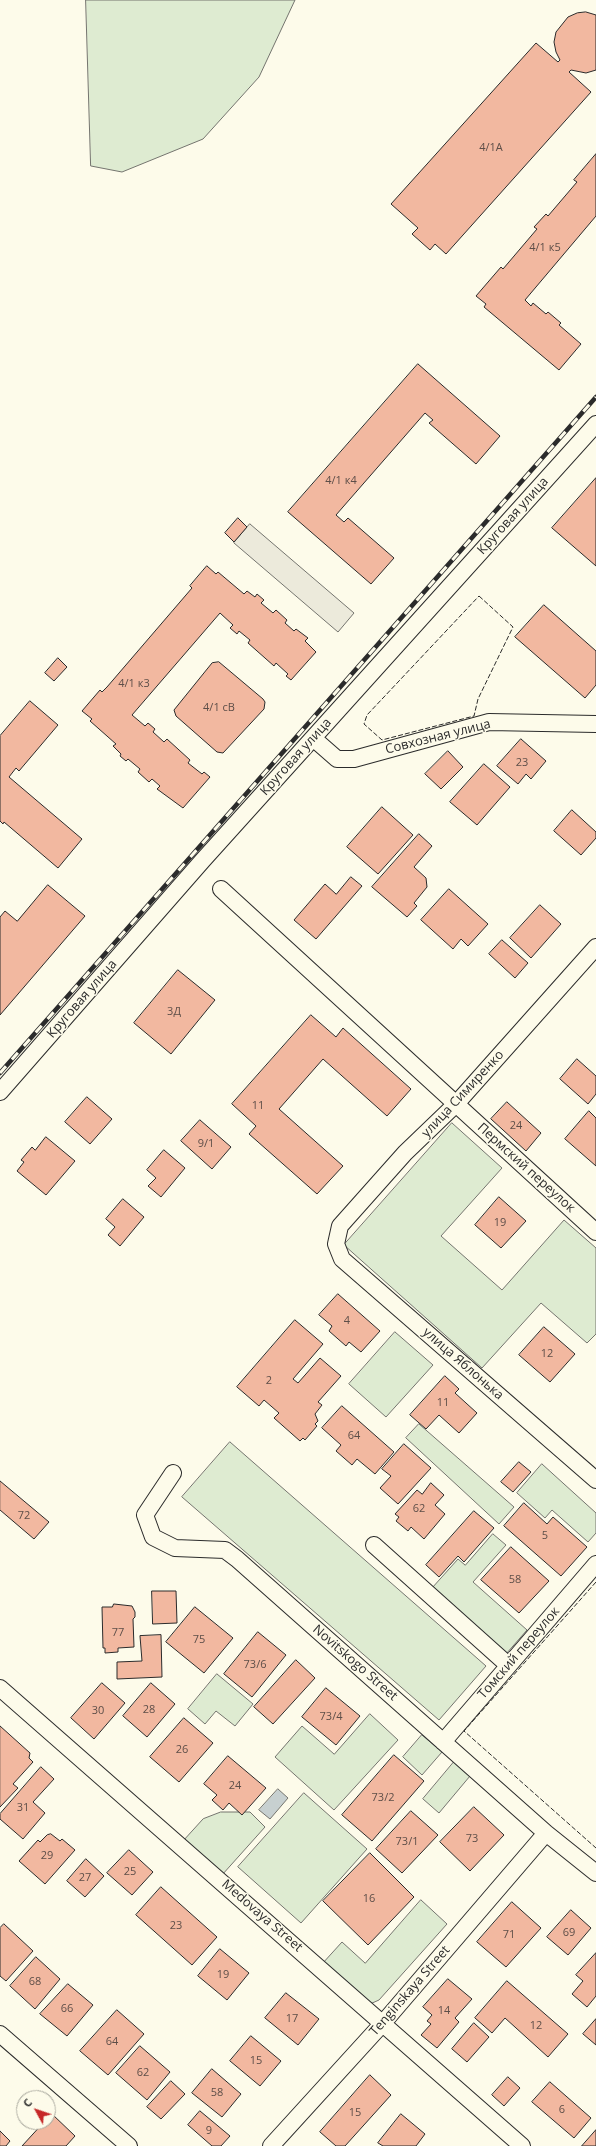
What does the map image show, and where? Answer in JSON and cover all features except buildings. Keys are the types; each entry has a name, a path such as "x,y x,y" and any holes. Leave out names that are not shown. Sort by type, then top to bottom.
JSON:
{"street":[{"name":"Круговая улица","path":"0,1092 313,738 596,424"},
{"name":"Совхозная улица","path":"313,738 336,759 354,759 489,722 596,724"},
{"name":"Пермский переулок","path":"221,889 596,1232"},
{"name":"улица Симиренко","path":"336,1244 340,1226 405,1153 456,1104 596,947"},
{"name":"улица Яблонька","path":"336,1244 342,1259 596,1480"},
{"name":"Novitskogo Street","path":"173,1473 145,1514 154,1537 175,1548 225,1550 546,1833 596,1873"},
{"path":"374,1546 508,1665"},
{"name":"Томский переулок","path":"443,1742 596,1564"},
{"name":"Medovaya Street","path":"0,1688 522,2146"},
{"name":"Tenginskaya Street","path":"271,2146 383,2023 546,1833"},
{"path":"0,2034 129,2146"}],"green space":[{"path":"86,0 295,0 259,77 203,139 122,172 91,166"},
{"path":"452,1123 502,1168 441,1236 502,1290 564,1220 596,1248 596,1334 587,1343 541,1303 482,1368 344,1245"},
{"path":"395,1332 433,1365 386,1417 349,1384"},
{"path":"419,1424 514,1507 499,1524 406,1438"},
{"path":"230,1442 486,1666 439,1720 182,1497"},
{"path":"542,1464 596,1513 596,1533 588,1542 552,1510 545,1518 517,1493"},
{"path":"493,1534 506,1545 473,1582 527,1630 506,1654 432,1588 458,1559 465,1565"},
{"path":"217,1674 253,1704 235,1726 216,1711 205,1724 188,1709"},
{"path":"370,1714 398,1740 334,1810 275,1757 302,1726 334,1754"},
{"path":"422,1735 442,1752 422,1775 403,1757"},
{"path":"454,1762 470,1776 439,1813 423,1799"},
{"path":"304,1793 367,1849 301,1923 238,1867"},
{"path":"221,1812 250,1812 265,1827 222,1875 183,1841 203,1819"},
{"path":"421,1900 447,1924 379,2000 370,2004 322,1964 342,1942 365,1963"}],"shaded area":[{"path":"250,524 354,613 338,632 234,543"},
{"path":"278,1789 288,1798 270,1819 259,1810"}],"railway":[{"path":"0,1073 596,397"}],"fence":[{"path":"479,596 513,627 478,699 474,716 382,740 364,724 367,715 479,596"},
{"path":"596,1582 464,1731 596,1848"}]}
